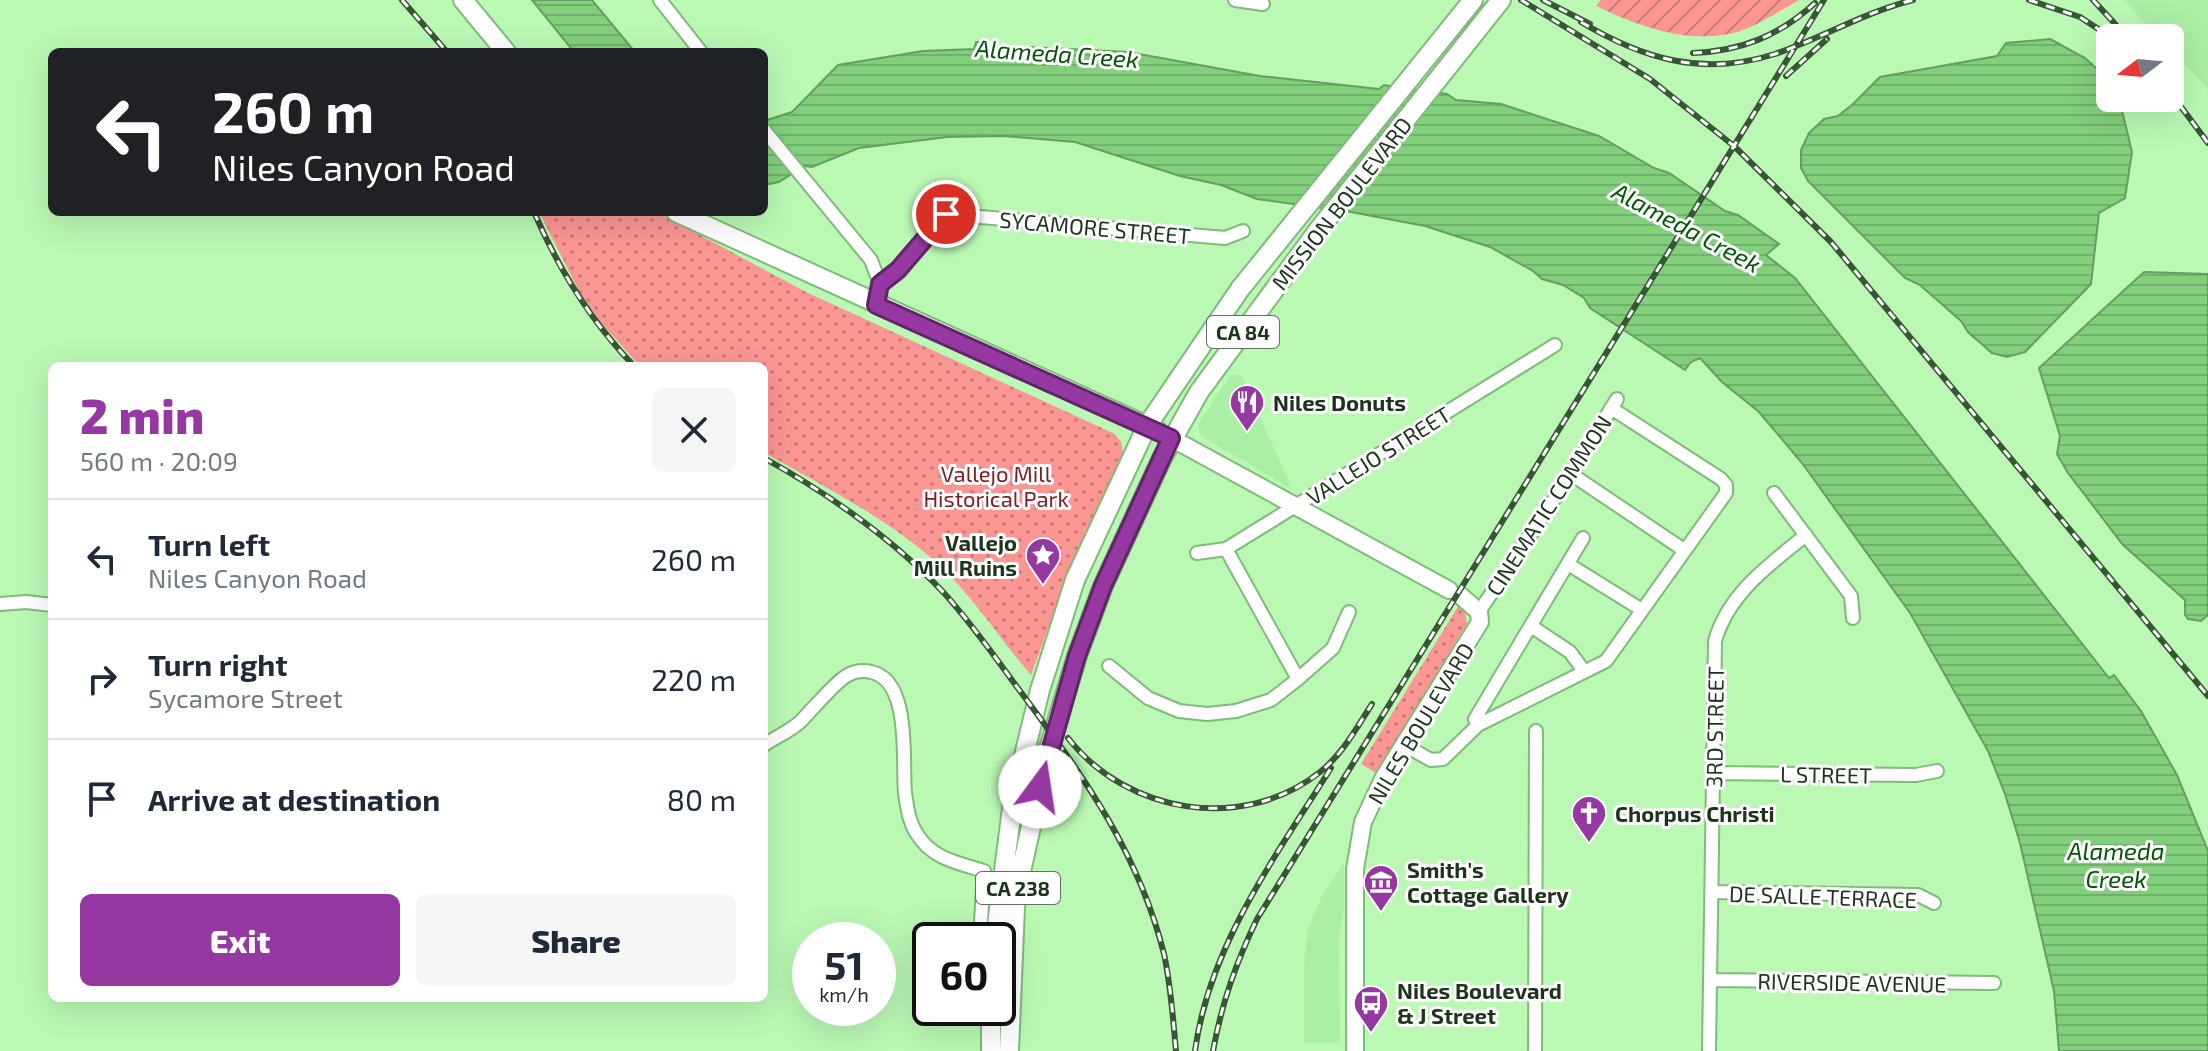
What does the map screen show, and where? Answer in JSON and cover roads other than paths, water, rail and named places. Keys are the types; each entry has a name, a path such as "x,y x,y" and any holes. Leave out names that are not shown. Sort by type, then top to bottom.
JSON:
{"main road":[{"path":"463,0 503,48"},
{"name":"MISSION BOULEVARD","path":"997,922 1013,801 1040,690 1075,580 1147,426 1216,322 1473,0"},
{"name":"MISSION BOULEVARD","path":"1014,922 1020,876 1047,755 1077,656 1103,586 1171,438 1199,392 1319,229 1501,0"},
{"path":"685,216 1147,426 1299,505 1455,593 1479,612"},
{"name":"NILES BOULEVARD","path":"1355,1051 1356,852 1370,804 1480,622 1479,612"},
{"name":"MISSION BOULEVARD","path":"1001,1026 1004,1051"}],"street":[{"path":"660,0 698,48"},
{"path":"1235,0 1263,4"},
{"path":"768,135 871,260 880,284 876,305"},
{"name":"SYCAMORE STREET","path":"880,284 898,270 946,214 1225,238 1243,231"},
{"name":"VALLEJO STREET","path":"1197,553 1226,549 1555,345"},
{"name":"CINEMATIC COMMON","path":"1479,612 1614,404 1726,485 1726,493 1684,550"},
{"path":"1404,745 1431,760 1443,759 1478,725 1606,661 1684,550 1571,474"},
{"path":"1774,493 1851,596 1853,618"},
{"name":"3RD STREET","path":"1709,1051 1715,651 1718,631 1751,581 1806,535"},
{"path":"1478,725 1475,719 1583,538"},
{"path":"1226,549 1298,679"},
{"path":"1568,564 1642,610"},
{"path":"0,604 48,605"},
{"path":"1109,666 1148,698 1179,711 1207,714 1236,711 1271,700 1298,679 1333,648 1349,612"},
{"path":"1531,626 1570,652 1584,671"},
{"path":"768,742 796,725 846,675 868,671 886,680 900,705 905,792 908,813 916,834 929,849 944,859 984,871 981,922"},
{"path":"1535,1051 1536,731"},
{"name":"L STREET","path":"1714,773 1916,775 1937,771"},
{"name":"DE SALLE TERRACE","path":"1711,892 1918,895 1934,903"},
{"name":"RIVERSIDE AVENUE","path":"1710,980 1994,983"}],"water":[{"path":"532,0 592,0 632,48 571,48"},
{"path":"2050,39 2085,58 2096,68 2096,112 2122,112 2132,152 2125,198 2099,213 2091,284 2025,352 2007,357 1992,353 1920,285 1905,278 1808,181 1801,168 1801,150 1809,133 1824,119 1838,116 1880,77 1997,56 2006,43"},
{"name":"Alameda Creek","path":"976,42 979,42 981,48 1128,52 1260,76 1379,89 1384,85 1447,94 1456,100 1501,104 1599,136 1654,168 1669,173 1779,244 1766,255 1795,278 2109,678 2114,675 2141,711 2177,775 2208,851 2208,1051 2059,1051 2054,991 2020,843 1988,751 1910,613 1802,463 1759,412 1722,382 1700,358 1691,362 1685,370 1590,308 1584,298 1563,285 1542,279 1490,247 1425,226 1257,199 1221,185 1180,176 1075,142 1004,136 947,137 859,148 812,167 804,166 779,182 768,184 768,120 792,112 838,65 923,51 974,49"},
{"path":"2144,272 2208,274 2208,615 2201,621 2188,619 2185,600 2123,545 2068,473 2057,454 2060,436 2039,368"}],"railway":[{"path":"402,0 444,48"},
{"path":"1521,0 1650,79 1734,146 1831,242 2208,696"},
{"path":"1543,0 1590,24"},
{"path":"1213,1051 1230,983 1257,919 1824,0"},
{"path":"1581,22 1627,46 1651,54 1698,64 1723,64 1775,54 1878,11 1913,0"},
{"path":"2029,0 2080,17 2096,28"},
{"path":"2093,0 2115,24"},
{"path":"1693,53 1727,49 1758,40 1788,24 1815,3"},
{"path":"1786,76 1827,39"},
{"path":"2184,111 2208,143"},
{"path":"536,216 577,294 603,331 630,362"},
{"path":"768,460 859,518 924,573 976,632 1069,759 1125,851 1153,918 1164,954 1176,1051"},
{"path":"1068,738 1093,764 1121,784 1153,798 1187,806 1222,808 1256,803 1289,791 1320,772 1343,749 1372,704"},
{"path":"1195,1051 1214,975 1230,939 1267,869 1331,768"}],"place":[{"name":"Niles Donuts","path":"1247,433"},
{"name":"Vallejo Mill Ruins","path":"1043,586"},
{"name":"Chorpus Christi","path":"1589,844"},
{"name":"Smith's Cottage Gallery","path":"1381,913"},
{"name":"Niles Boulevard & J Street","path":"1371,1034"}],"park label":[{"name":"Vallejo Mill Historical Park","path":"996,486"}]}
